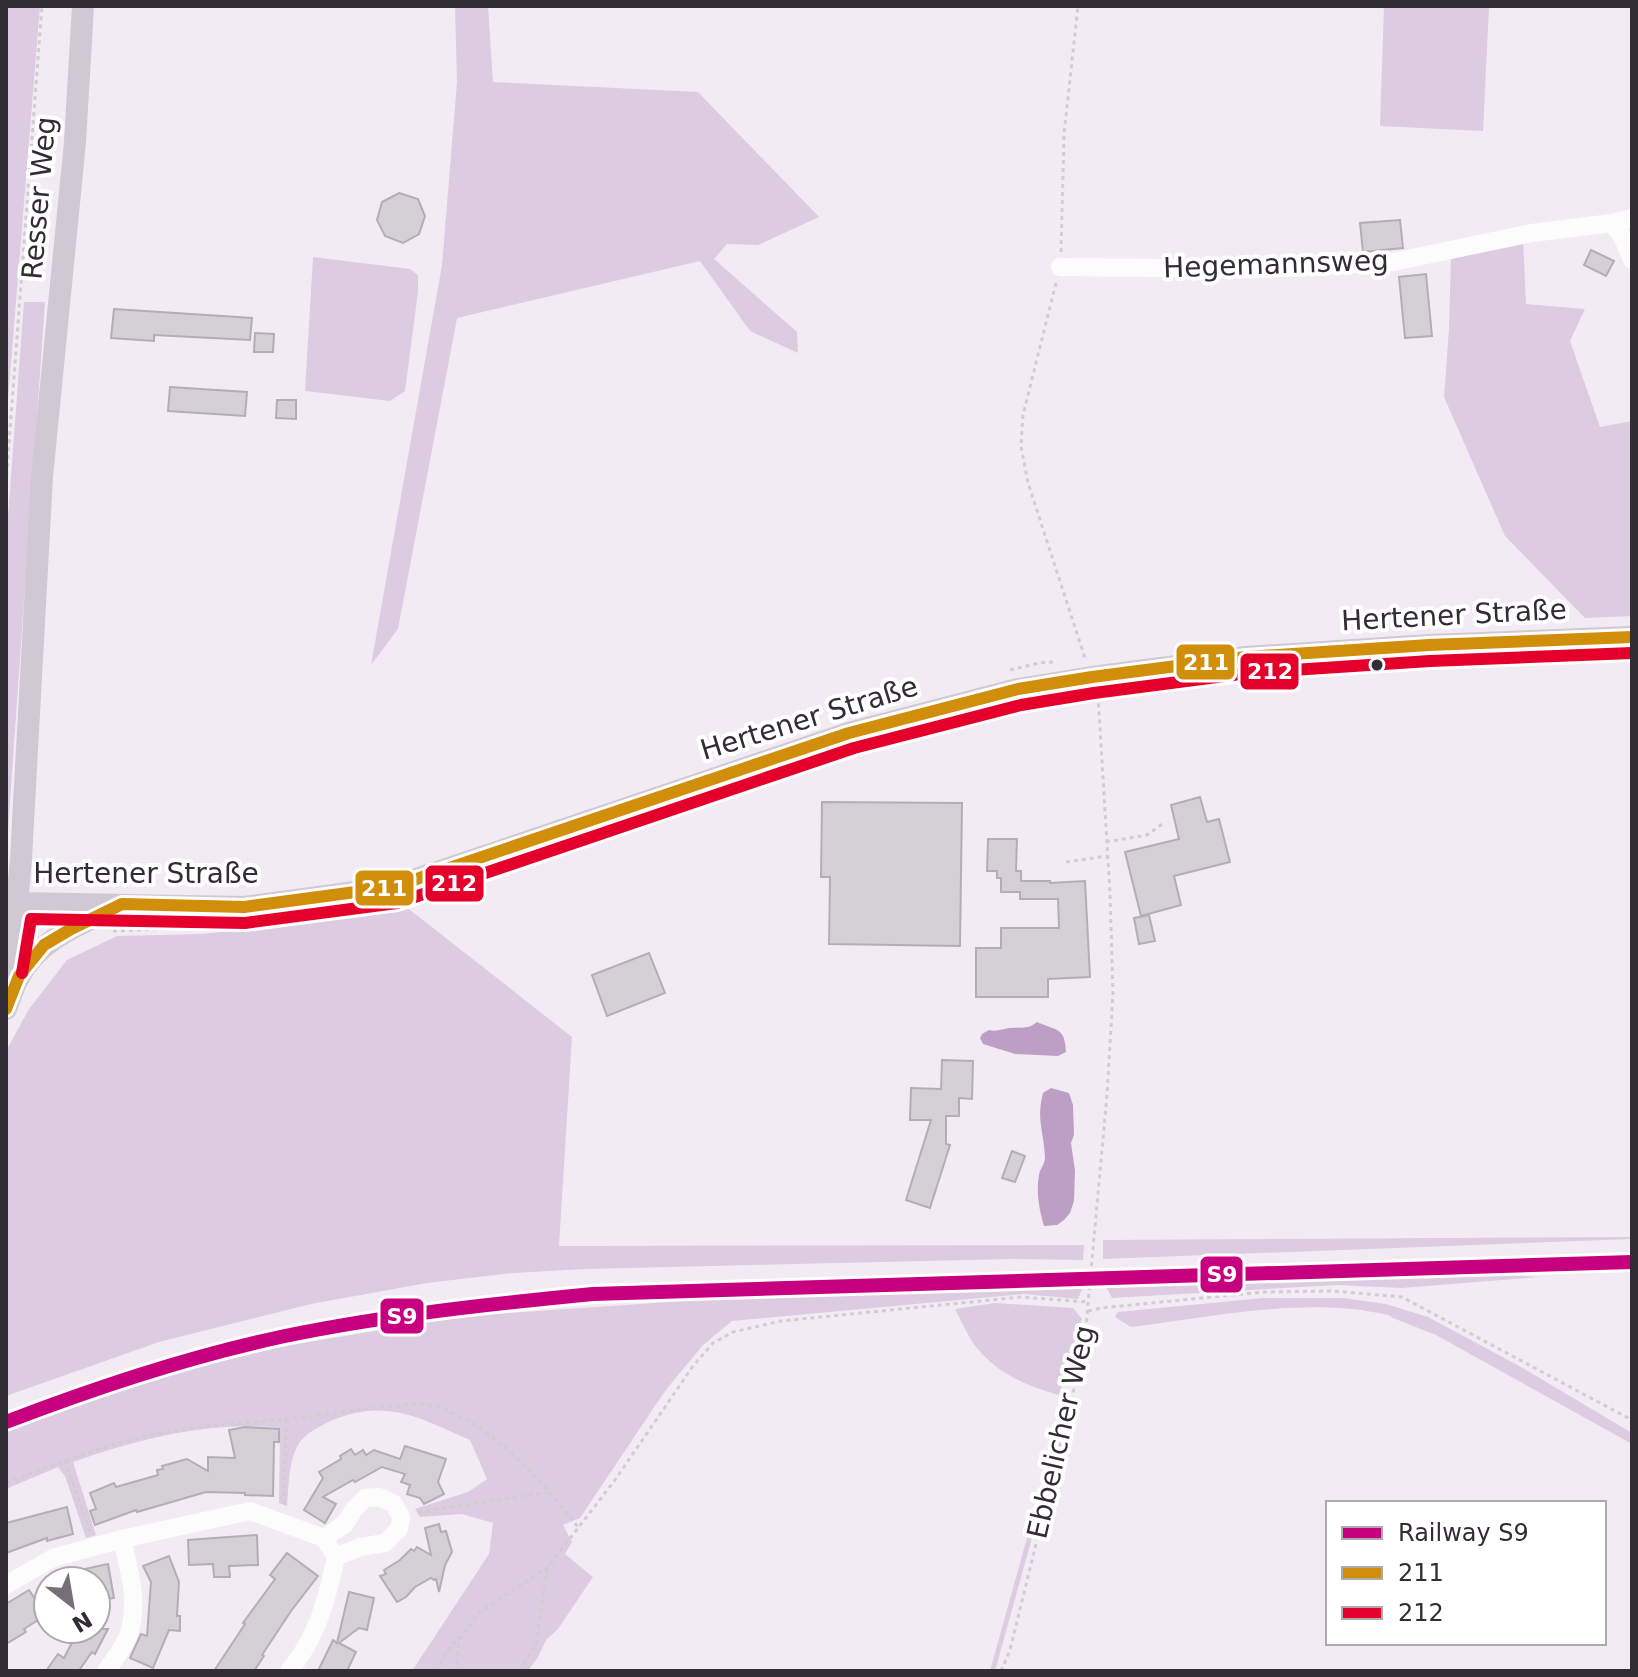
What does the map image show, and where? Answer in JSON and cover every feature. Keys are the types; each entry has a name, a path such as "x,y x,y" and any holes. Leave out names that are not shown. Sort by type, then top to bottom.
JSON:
{"main road":[{"name":"Resser Weg","path":"6,970 42,477 75,142 83,6"},
{"name":"Hertener Straße","path":"12,902 244,907 393,887 849,733 1018,689 1246,657 1429,645 1632,637"},
{"path":"6,1009 19,976 44,945 122,904"}],"street":[{"name":"Hegemannsweg","path":"1060,267 1262,269 1393,262 1532,233 1632,218"},
{"path":"1612,223 1622,236 1632,260"},
{"path":"324,1538 345,1524 365,1498 379,1497 394,1504 401,1517 399,1529 385,1543 360,1547 336,1557"},
{"path":"6,1585 53,1558 122,1539 250,1511 324,1538 336,1557 327,1598 312,1638 289,1671"},
{"path":"106,1671 129,1634 133,1612 134,1591 122,1539"}],"path":[{"path":"6,483 42,6"},
{"name":"Ebbelicher Weg","path":"1001,1671 1010,1650 1084,1348 1113,993 1099,703 1028,483 1021,446 1023,415 1060,267 1064,134 1078,6"},
{"path":"1344,671 1386,670 1401,665"},
{"path":"1106,842 1147,835 1165,822"},
{"path":"1066,862 1107,856"},
{"path":"105,932 211,926"},
{"path":"1088,1312 1101,1308 1263,1292 1333,1291 1402,1297 1632,1420"},
{"path":"435,1671 479,1613 548,1567 615,1480 693,1366 713,1343 733,1332 781,1321 1021,1297 1088,1302"},
{"path":"6,1483 65,1460 158,1433 426,1404 490,1433 510,1450 578,1527"},
{"path":"283,1522 286,1420"},
{"path":"65,1460 95,1548"},
{"path":"401,1517 549,1492"},
{"path":"519,1671 536,1645 548,1567"},
{"path":"456,1671 459,1639"}],"shaded area":[{"path":"6,6 40,6 6,425"},
{"path":"455,6 488,6 493,82 698,92 819,217 758,245 727,244 714,259 797,332 798,353 750,331 700,261 457,318 398,629 371,665 442,265 457,82"},
{"path":"1384,6 1489,6 1483,131 1380,126"},
{"path":"1523,240 1526,304 1585,309 1570,341 1600,427 1632,421 1632,616 1585,618 1505,536 1444,397 1451,259"},
{"path":"313,257 410,269 418,275 405,391 390,401 305,391"},
{"path":"24,302 45,302 6,858 6,543"},
{"path":"405,906 572,1037 559,1246 1084,1245 1083,1260 586,1269 513,1273 427,1283 311,1304 159,1342 6,1396 6,1051 29,1009 67,960 117,936 202,934 322,921"},
{"path":"1037,1022 1062,1034 1066,1052 1058,1056 1015,1054 983,1044 980,1038 989,1030 1027,1027"},
{"path":"1051,1088 1069,1093 1073,1105 1074,1201 1064,1220 1057,1225 1044,1226 1038,1194 1039,1175 1045,1157 1040,1110 1043,1093"},
{"path":"1632,1239 1103,1259 1103,1240"},
{"path":"1473,1274 1540,1277 1402,1288 1337,1285 1112,1298 1104,1283 1299,1276"},
{"path":"1084,1284 1078,1299 1024,1294 732,1321 703,1345 665,1391 580,1518 563,1525 572,1542 565,1554 593,1577 558,1629 546,1640 528,1671 412,1671 489,1554 493,1523 462,1514 420,1517 415,1509 468,1492 487,1479 470,1440 419,1418 387,1411 370,1411 333,1420 313,1430 301,1441 292,1459 287,1506 279,1503 280,1428 254,1426 175,1433 73,1462 96,1535 86,1538 65,1476 58,1467 6,1489 6,1432 174,1373 284,1346 466,1316 699,1300"},
{"path":"1263,1298 1343,1298 1386,1304 1428,1317 1521,1367 1632,1433 1632,1444 1436,1335 1389,1315 1352,1309 1297,1308 1131,1327 1115,1317 1118,1312"},
{"path":"995,1303 1073,1308 1082,1319 1059,1395 1004,1372 974,1344 955,1309"},
{"path":"1035,1509 1040,1509 995,1671 990,1671"}],"building":[{"path":"399,193 418,199 425,216 419,234 403,243 385,236 377,220 382,202"},
{"path":"1400,220 1403,248 1363,252 1360,223"},
{"path":"1591,250 1614,261 1606,276 1584,265"},
{"path":"1426,274 1432,336 1405,338 1399,277"},
{"path":"114,309 252,318 250,340 154,335 154,341 111,338"},
{"path":"255,333 274,334 273,352 254,352"},
{"path":"170,387 247,392 245,416 168,411"},
{"path":"277,400 296,400 296,419 276,418"},
{"path":"1200,797 1207,822 1219,819 1230,862 1174,876 1181,905 1141,916 1125,852 1179,839 1171,805"},
{"path":"822,802 962,803 960,946 829,944 830,877 821,877"},
{"path":"988,839 1017,839 1016,871 1021,871 1021,881 1085,881 1090,977 1048,979 1048,997 976,997 976,948 1001,948 1001,928 1059,928 1058,899 1020,899 1020,892 1001,892 1001,878 997,878 997,871 987,871"},
{"path":"1149,915 1155,941 1139,944 1134,918"},
{"path":"649,953 665,993 607,1016 592,975"},
{"path":"942,1060 973,1061 972,1099 959,1098 959,1116 946,1116 946,1144 950,1145 930,1208 906,1200 931,1120 910,1120 911,1088 941,1089"},
{"path":"1012,1151 1025,1156 1015,1182 1002,1178"},
{"path":"245,1427 279,1429 279,1442 274,1442 273,1496 206,1492 136,1510 95,1525 90,1511 96,1509 90,1493 114,1483 116,1487 158,1475 157,1470 163,1469 162,1466 187,1459 208,1471 208,1457 235,1458 229,1430"},
{"path":"405,1446 446,1459 438,1482 444,1494 424,1504 420,1498 407,1494 410,1485 401,1482 405,1474 382,1467 323,1497 336,1504 325,1523 304,1510 323,1478 319,1472 351,1449 355,1455 363,1450 366,1455 374,1450 400,1459"},
{"path":"67,1507 73,1534 47,1541 47,1538 6,1553 6,1523"},
{"path":"439,1524 441,1532 446,1531 452,1552 445,1565 439,1592 436,1579 431,1578 397,1602 380,1576 386,1574 384,1570 411,1549 414,1551 417,1547 431,1555 425,1528"},
{"path":"257,1535 258,1565 229,1566 230,1577 214,1577 213,1564 189,1565 188,1540"},
{"path":"287,1553 318,1576 291,1611 254,1671 214,1671 275,1579 270,1575"},
{"path":"169,1556 179,1582 177,1616 180,1616 180,1631 169,1630 153,1668 130,1658 141,1634 147,1636 151,1582 143,1566"},
{"path":"29,1590 32,1594 32,1624 24,1629 26,1632 6,1644 6,1604"},
{"path":"349,1592 374,1598 367,1630 359,1628 339,1643 356,1652 347,1671 318,1671 333,1640 337,1643"},
{"path":"71,1645 100,1645 80,1669 83,1671 46,1671 58,1654 64,1658"}],"rail line":[{"name":"S9","path":"6,1422 144,1373 285,1336 400,1316 593,1294 1632,1262"}],"transit line":[{"name":"211","path":"6,1009 19,976 44,945 122,904 244,907 393,887 849,733 1018,689 1246,657 1429,645 1632,637"},
{"name":"212","path":"22,973 31,919 245,923 397,903 854,748 1021,705 1248,673 1430,661 1632,653"}]}
